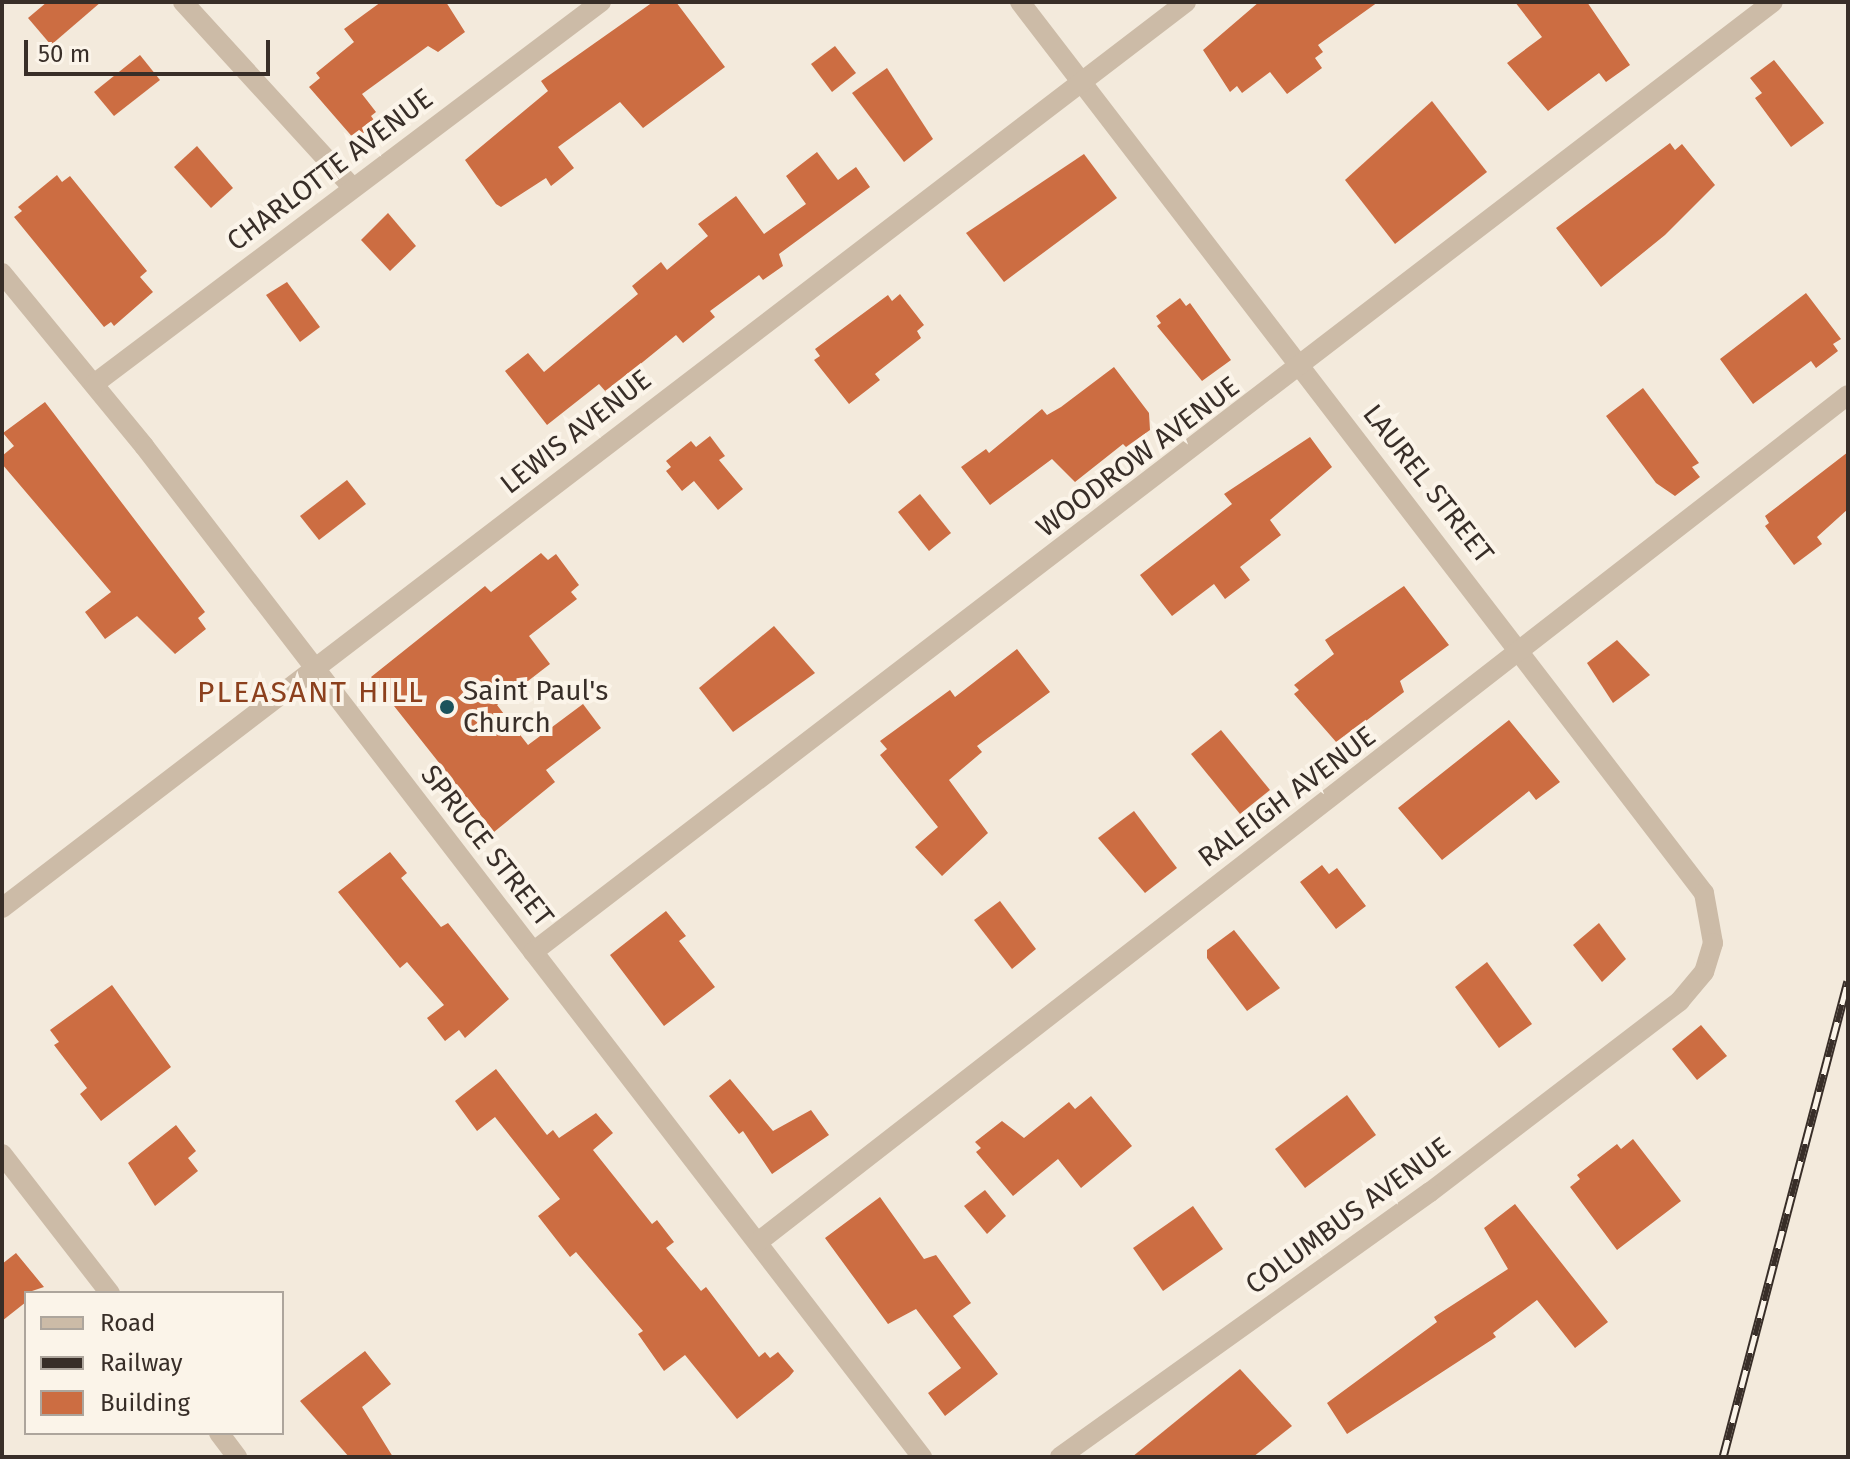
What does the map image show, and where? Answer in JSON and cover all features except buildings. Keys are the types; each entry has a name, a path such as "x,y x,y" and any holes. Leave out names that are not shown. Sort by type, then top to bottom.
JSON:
{"street":[{"path":"183,2 353,188"},
{"name":"CHARLOTTE AVENUE","path":"94,384 601,2"},
{"name":"LAUREL STREET","path":"1020,2 1704,893 1713,943 1704,972 1665,1013"},
{"name":"LEWIS AVENUE","path":"2,908 1186,2"},
{"name":"WOODROW AVENUE","path":"533,952 1301,367 1773,2"},
{"name":"SPRUCE STREET","path":"2,273 94,384 922,1457"},
{"name":"RALEIGH AVENUE","path":"758,1242 1848,395"},
{"name":"COLUMBUS AVENUE","path":"1060,1457 1443,1183 1665,1013"},
{"path":"2,1154 108,1291"},
{"path":"220,1435 237,1457"}],"railway":[{"path":"1723,1457 1848,981"}],"place":[{"name":"Saint Paul's Church","path":"447,707"}],"district":[{"name":"PLEASANT HILL","path":"311,692"}]}
